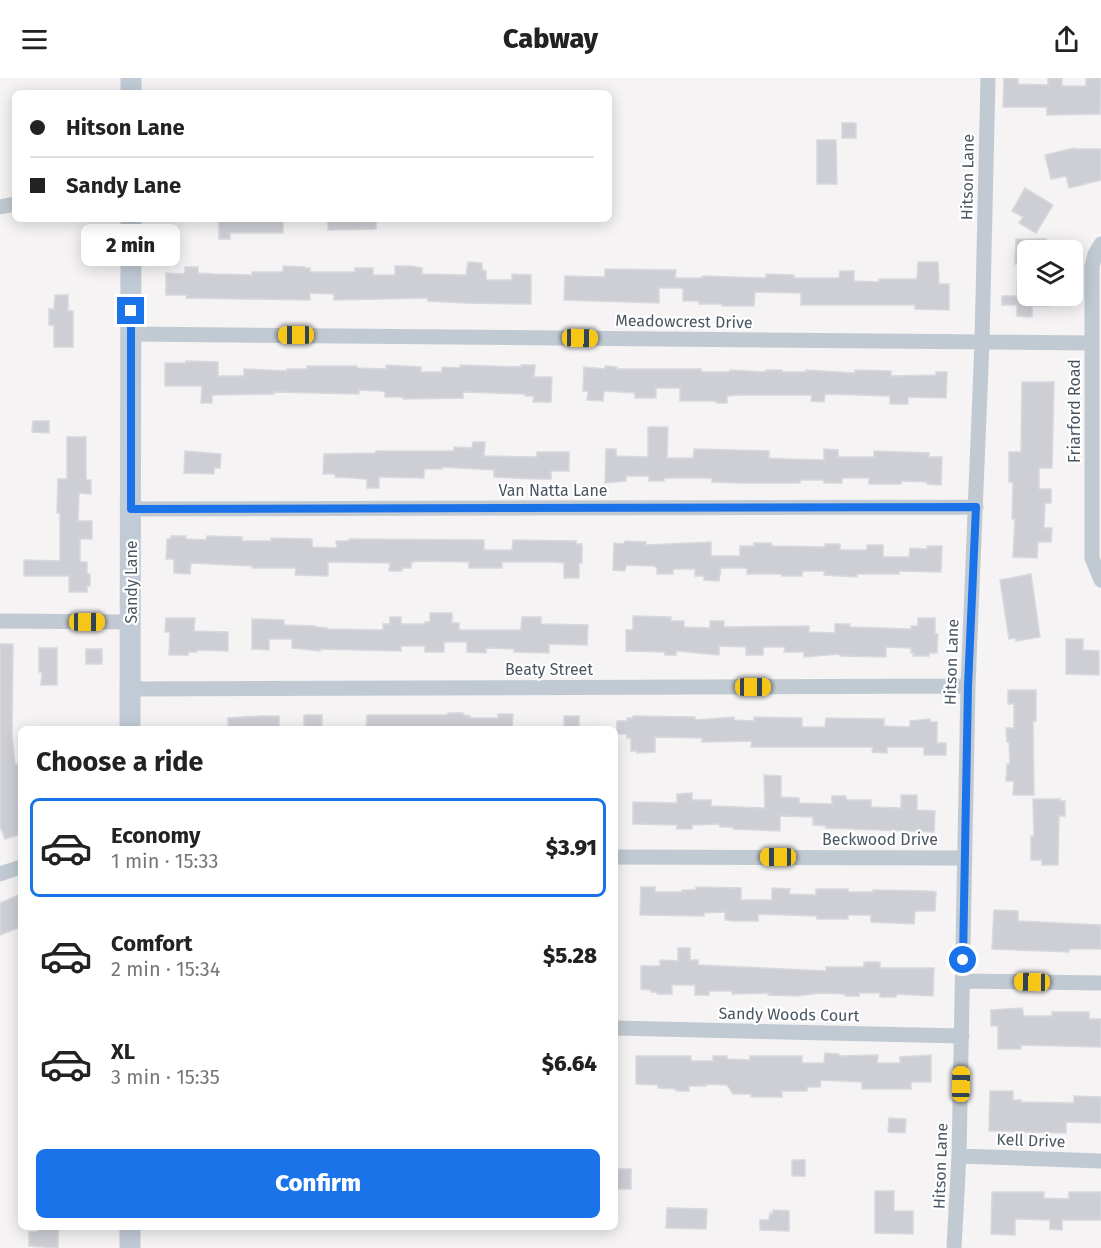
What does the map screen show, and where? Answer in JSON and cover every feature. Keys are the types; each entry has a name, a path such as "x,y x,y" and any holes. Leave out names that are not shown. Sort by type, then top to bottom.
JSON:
{"street":[{"name":"Hitson Lane","path":"954,1248 962,1036 968,686 976,507 988,78"},
{"name":"Sandy Lane","path":"130,726 131,222"},
{"name":"Friarford Road","path":"1101,244 1095,254 1092,267 1092,343 1096,428 1092,558 1101,580"},
{"name":"Meadowcrest Drive","path":"131,334 1092,343"},
{"name":"Van Natta Lane","path":"131,509 976,507"},
{"path":"0,621 130,622"},
{"name":"Beaty Street","path":"130,688 968,686"},
{"name":"Beckwood Drive","path":"618,857 965,858"},
{"path":"0,874 18,868"},
{"path":"963,981 1101,983"},
{"name":"Sandy Woods Court","path":"618,1028 962,1036"},
{"name":"Kell Drive","path":"959,1156 1101,1161"},
{"path":"130,1230 130,1248"}],"building":[{"path":"1004,78 1018,78 1018,84 1048,85 1048,78 1062,78 1062,86 1086,86 1086,78 1101,78 1100,114 1047,115 1047,107 1003,107"},
{"path":"842,123 856,123 856,138 842,138"},
{"path":"817,140 836,140 837,184 817,184"},
{"path":"1074,148 1101,149 1101,180 1069,188 1066,176 1051,179 1045,155"},
{"path":"1025,188 1053,205 1036,233 1019,223 1023,217 1012,211"},
{"path":"219,222 283,222 283,233 230,233 230,239 219,239"},
{"path":"328,222 376,222 376,229 328,230"},
{"path":"1016,239 1046,239 1017,240 1017,264 1015,264"},
{"path":"468,262 482,263 482,270 486,271 486,280 512,280 512,274 531,275 531,304 428,301 428,298 334,300 334,294 310,293 310,300 186,298 187,295 166,295 166,273 182,274 185,273 185,267 198,267 198,273 252,275 252,272 283,272 283,266 310,268 310,272 355,272 355,268 373,268 373,275 395,275 395,266 411,266 422,268 422,274 466,275"},
{"path":"918,262 938,262 939,284 949,284 949,310 915,309 915,305 801,305 801,293 755,292 754,306 722,306 722,304 699,304 699,301 683,301 683,288 659,288 659,303 564,300 565,276 605,277 605,269 676,270 675,278 702,278 702,276 766,278 766,274 794,275 794,278 839,278 840,271 854,271 854,281 879,282 879,279 917,279"},
{"path":"55,295 68,295 68,311 73,311 73,347 54,347 54,325 49,325 49,309 54,309"},
{"path":"1002,296 1017,296 1017,305 1002,305"},
{"path":"1017,306 1032,306 1032,317 1017,316"},
{"path":"186,361 218,362 218,376 244,376 244,369 287,371 287,369 307,369 307,366 357,366 357,368 386,369 386,365 421,367 421,372 442,372 442,367 460,368 460,365 521,367 521,365 535,365 534,377 552,377 551,402 533,402 534,396 525,396 525,394 463,392 463,398 403,399 403,397 385,397 385,392 359,390 359,394 274,392 274,394 212,395 212,403 201,403 202,386 165,386 165,363 186,363"},
{"path":"605,366 617,367 617,369 701,369 701,372 730,372 730,370 806,372 806,370 855,373 855,370 891,371 891,376 936,375 936,372 947,372 946,398 908,397 908,404 890,404 890,396 825,394 824,402 811,401 812,395 741,395 727,396 727,403 716,403 716,401 680,401 680,388 656,388 656,398 635,398 635,393 604,391 603,401 587,400 588,391 583,391 584,367 605,369"},
{"path":"1022,382 1054,382 1052,468 1039,468 1039,489 1051,489 1051,503 1045,503 1044,528 1052,528 1051,542 1038,542 1037,558 1013,557 1015,519 1012,519 1013,482 1009,482 1009,452 1021,452"},
{"path":"33,421 49,421 49,433 32,432"},
{"path":"648,427 668,427 667,458 693,458 694,449 769,451 769,458 824,460 824,449 838,450 838,457 874,457 874,451 929,453 929,457 942,457 941,485 901,481 901,484 869,484 869,478 842,478 842,483 824,483 824,480 800,480 800,483 712,482 712,478 664,478 664,481 649,481 649,476 626,476 626,481 605,483 606,449 616,449 616,456 648,457"},
{"path":"67,437 86,437 86,480 91,480 91,494 79,493 78,521 92,521 92,539 80,539 80,562 87,562 87,574 90,574 90,586 87,586 87,592 69,592 69,576 24,576 24,560 60,561 60,513 57,513 58,479 67,479"},
{"path":"473,442 485,442 484,456 537,457 537,452 569,452 569,471 551,471 551,479 537,479 494,477 494,470 442,467 442,469 424,469 424,478 379,477 379,488 367,488 367,479 323,474 324,454 454,451 454,447 472,448"},
{"path":"185,451 221,454 220,468 214,468 214,474 184,473"},
{"path":"171,536 206,540 207,536 242,537 242,541 271,541 271,538 312,539 312,547 337,548 336,541 349,541 349,539 484,540 484,550 512,550 513,540 576,541 576,544 582,544 582,563 579,563 579,578 564,578 564,563 556,562 502,562 502,568 469,568 469,562 415,561 411,563 411,568 389,571 390,563 328,562 328,576 295,575 296,568 252,568 252,566 191,563 190,574 174,573 174,559 166,559 167,539 171,539"},
{"path":"625,541 646,542 646,545 711,542 711,556 740,556 740,546 754,546 754,543 771,543 772,546 825,547 825,544 840,544 840,550 867,550 867,545 883,545 883,557 909,557 910,548 927,549 927,546 942,546 941,572 899,571 899,574 857,574 857,577 824,575 825,571 802,571 802,576 782,576 782,574 747,574 747,568 721,568 719,581 704,580 704,576 695,576 695,569 673,569 673,574 657,574 657,568 654,566 626,565 625,571 613,570 614,543 624,544"},
{"path":"1031,574 1040,637 1016,641 1016,638 1009,639 1000,580"},
{"path":"430,613 452,613 452,623 459,623 459,630 521,630 522,617 541,617 541,624 588,625 587,645 549,644 549,653 486,648 486,653 467,652 467,642 444,642 444,652 425,652 425,646 401,646 401,651 320,649 320,651 292,648 292,639 269,639 269,650 252,649 252,619 284,620 284,625 315,626 327,629 383,630 383,624 390,624 390,617 401,617 401,624 425,624 425,622 430,622"},
{"path":"633,616 671,617 671,621 684,621 684,627 710,628 710,621 724,621 724,627 809,626 809,632 835,633 835,624 850,624 850,627 911,629 911,626 918,626 918,618 935,618 935,634 938,634 937,653 929,653 929,656 913,656 911,648 886,647 886,657 840,656 840,654 804,657 804,652 784,652 785,647 763,647 763,655 746,655 746,647 719,646 719,655 676,651 676,655 665,655 665,652 626,651 626,630 633,630"},
{"path":"166,618 195,618 194,631 228,632 228,651 197,650 197,652 188,652 188,655 169,655 170,632 165,632"},
{"path":"1066,639 1083,639 1083,650 1099,651 1099,675 1066,674"},
{"path":"0,644 13,644 12,737 15,764 18,764 18,835 5,839 0,826"},
{"path":"39,648 57,648 57,685 41,685"},
{"path":"86,649 102,649 102,664 86,664"},
{"path":"1008,690 1036,690 1036,721 1033,721 1034,795 1013,795 1014,781 1006,781 1007,764 1010,764 1006,728 1014,728 1014,704 1008,704"},
{"path":"448,713 463,713 470,718 498,718 498,714 513,714 512,726 366,726 367,715 448,715"},
{"path":"304,715 322,715 322,726 304,726"},
{"path":"279,716 279,726 228,726 228,718"},
{"path":"564,716 579,716 579,726 564,726"},
{"path":"633,716 695,717 695,720 734,717 734,720 754,721 754,717 802,718 802,727 825,727 826,718 884,719 884,726 910,727 910,721 930,719 930,722 937,722 937,743 946,743 946,755 924,755 924,747 887,747 887,753 872,752 873,747 751,747 752,741 702,742 702,738 655,737 655,752 637,753 637,751 631,751 631,738 627,738 627,734 618,734 617,726 617,721 627,721 627,718 633,718"},
{"path":"764,775 781,776 781,797 799,798 799,803 832,804 832,796 846,796 846,800 871,800 871,807 901,808 901,795 917,795 917,810 935,811 934,832 826,828 826,826 813,825 813,817 780,816 780,831 733,829 733,827 720,827 720,824 692,825 692,829 677,829 677,825 633,824 633,802 677,803 677,794 692,793 692,800 711,800 711,806 765,808"},
{"path":"1033,799 1065,801 1065,816 1059,816 1058,865 1042,865 1042,860 1031,860 1031,836 1034,836"},
{"path":"641,887 655,887 655,892 682,892 682,890 696,890 696,887 741,888 741,900 772,900 772,888 790,889 789,894 816,895 816,889 848,889 848,892 873,892 873,890 936,892 935,911 915,911 914,924 871,922 871,915 848,915 848,919 817,919 817,916 758,914 758,921 735,921 725,920 725,912 704,913 704,916 640,915"},
{"path":"18,895 18,928 0,935 0,903"},
{"path":"994,910 1018,911 1018,921 1101,925 1101,949 1069,949 1069,952 992,949"},
{"path":"678,948 690,948 690,960 698,960 698,965 826,971 826,967 864,967 864,962 880,962 880,968 934,968 933,996 896,994 896,997 880,997 880,993 845,996 845,994 821,993 796,996 768,995 769,993 732,994 732,991 709,991 709,995 695,995 695,985 672,985 672,994 657,994 651,990 641,989 641,966 660,966 660,960 678,961"},
{"path":"1022,1008 1024,1016 1052,1016 1052,1012 1089,1012 1089,1019 1101,1019 1101,1047 1021,1045 1021,1049 998,1049 998,1026 991,1026 991,1010"},
{"path":"825,1053 839,1054 839,1056 878,1055 877,1063 900,1063 900,1057 931,1055 931,1082 911,1082 911,1089 862,1089 862,1082 821,1080 820,1087 807,1087 807,1091 782,1091 782,1097 751,1097 751,1094 733,1094 727,1085 689,1086 689,1091 676,1091 676,1089 658,1088 658,1085 636,1084 636,1056 691,1056 691,1061 713,1061 713,1056 750,1060 750,1056 802,1056 802,1063 824,1063"},
{"path":"990,1091 1013,1091 1013,1100 1021,1100 1021,1102 1074,1103 1074,1096 1101,1097 1101,1123 1066,1122 1066,1133 989,1131"},
{"path":"889,1118 906,1119 905,1133 888,1132"},
{"path":"792,1160 805,1160 805,1176 792,1176"},
{"path":"618,1169 631,1169 631,1189 618,1189"},
{"path":"875,1191 894,1191 894,1211 913,1211 913,1234 875,1233"},
{"path":"992,1192 1044,1192 1044,1198 1069,1199 1069,1192 1101,1192 1101,1220 1062,1220 1062,1230 1050,1229 1050,1220 1015,1219 1015,1235 991,1234"},
{"path":"667,1208 707,1209 706,1229 666,1228"},
{"path":"773,1210 789,1211 789,1231 760,1230 760,1220 769,1220"},
{"path":"38,1230 58,1230 58,1248 29,1246 29,1232 38,1232"}],"route":[{"path":"131,311 131,509 976,507 968,686 963,960"}]}
